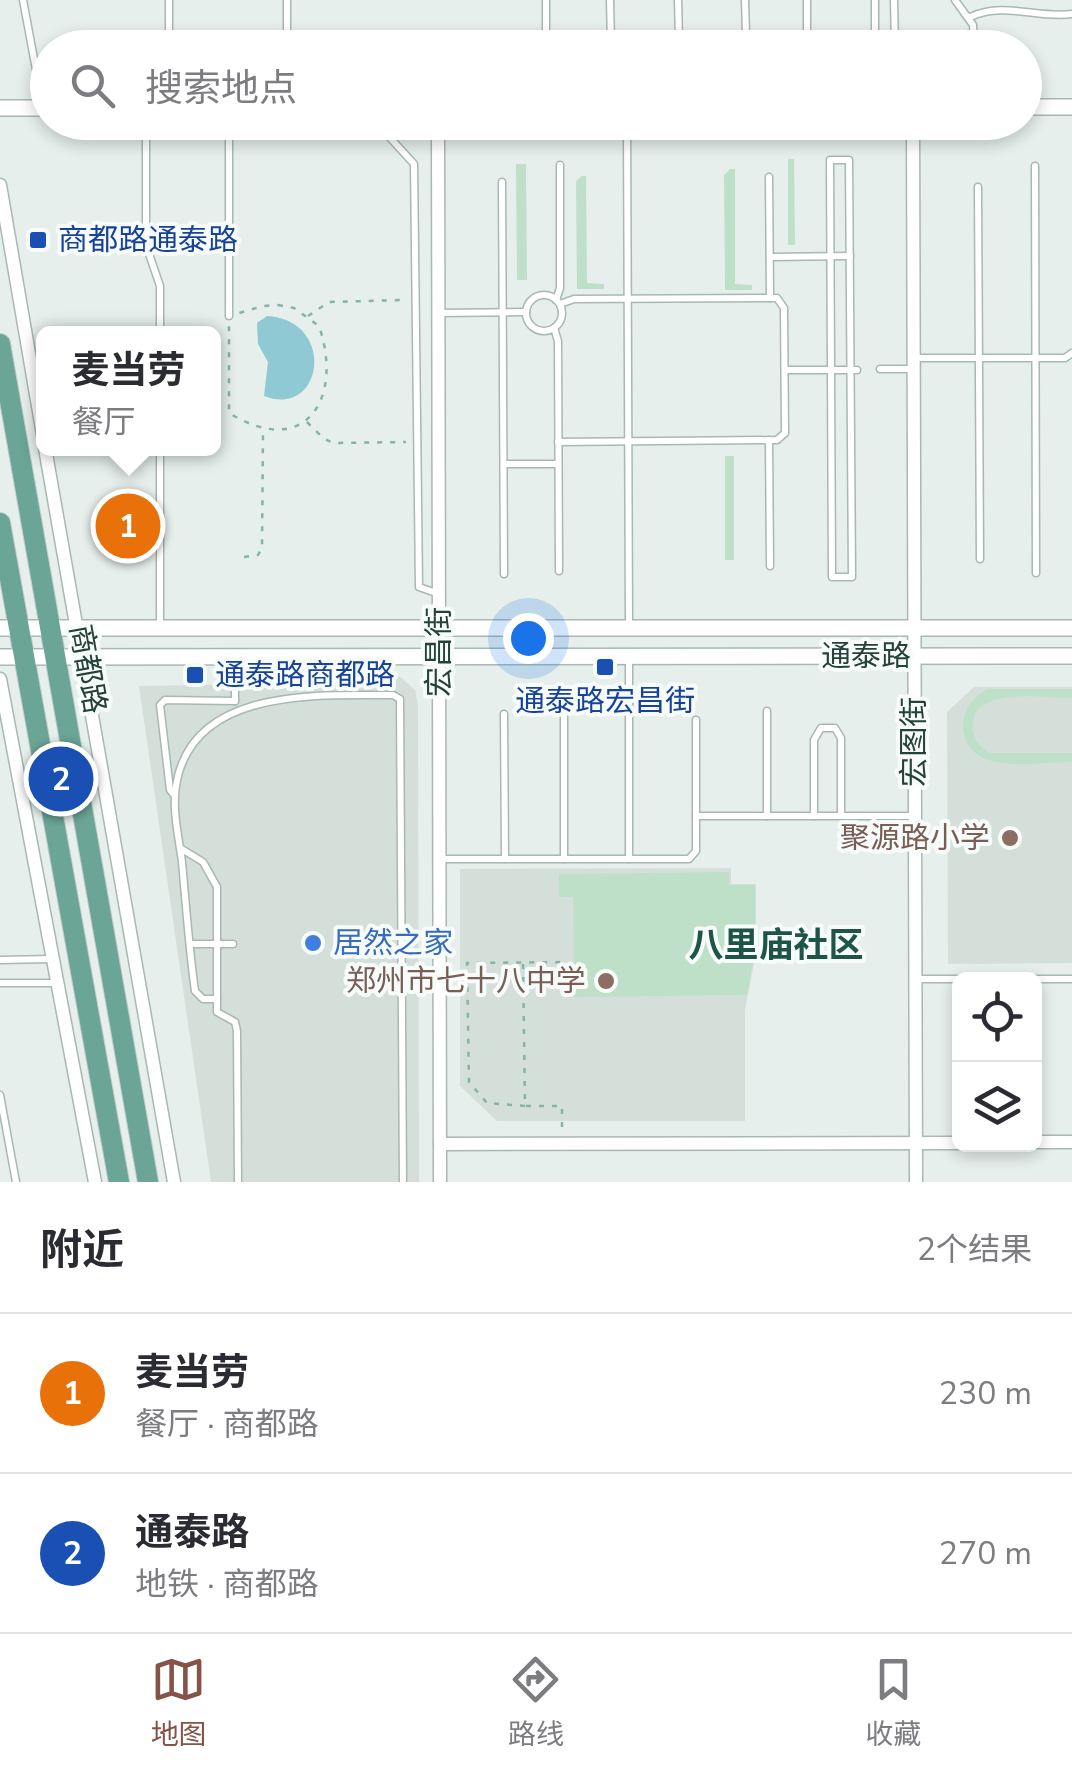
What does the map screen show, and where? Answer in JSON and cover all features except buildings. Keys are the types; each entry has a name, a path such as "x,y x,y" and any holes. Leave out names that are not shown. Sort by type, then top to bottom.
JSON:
{"main road":[{"name":"商都路","path":"0,344 148,1182"},
{"name":"商都路","path":"0,523 9,628 24,657 119,1182"}],"street":[{"path":"1042,107 1072,107"},
{"path":"0,108 30,108"},
{"name":"宏昌街","path":"438,140 440,1182"},
{"name":"宏图街","path":"913,140 916,1182"},
{"path":"0,185 36,363"},
{"path":"46,456 174,1182"},
{"name":"通泰路","path":"9,628 1072,628"},
{"name":"通泰路","path":"0,657 1072,656"},
{"path":"0,679 95,1182"},
{"path":"440,1144 952,1142"},
{"path":"1042,1142 1072,1142"}],"lane":[{"path":"22,0 30,36"},
{"path":"169,0 169,30"},
{"path":"287,0 287,30"},
{"path":"546,0 546,30"},
{"path":"610,0 611,30"},
{"path":"678,0 679,30"},
{"path":"745,0 746,30"},
{"path":"807,0 807,30"},
{"path":"875,0 875,30"},
{"path":"894,0 895,30"},
{"path":"956,0 970,17 972,30"},
{"path":"1034,0 1034,13"},
{"path":"970,17 986,10 1028,10 1048,16 1072,14"},
{"path":"146,140 146,245 160,286 160,326"},
{"path":"229,140 229,316"},
{"path":"391,140 414,164 419,586 439,594"},
{"path":"627,140 630,627"},
{"path":"830,160 849,160 854,370 852,577 832,577 830,256 830,160"},
{"path":"526,312 534,328 544,331 554,328 562,314 558,302 560,165"},
{"path":"1035,166 1036,574"},
{"path":"770,177 770,298"},
{"path":"502,182 504,574"},
{"path":"978,188 980,559"},
{"path":"770,257 850,256"},
{"path":"526,312 535,298 547,296 558,302 777,298 784,308 783,438 558,442"},
{"path":"438,313 526,312"},
{"path":"554,328 558,341 559,571"},
{"path":"880,369 979,358 1069,356 1072,365"},
{"path":"784,370 854,370"},
{"path":"417,438 438,434"},
{"path":"769,440 770,566"},
{"path":"160,456 160,627"},
{"path":"504,464 558,464"},
{"path":"629,656 629,859"},
{"path":"235,658 235,712"},
{"path":"217,998 198,997 190,944 175,796 190,748 204,732 235,712 306,695 393,694 400,699 403,1182"},
{"path":"175,796 170,790 160,705 165,700 235,701"},
{"path":"768,711 768,816"},
{"path":"504,714 504,859"},
{"path":"564,715 564,859"},
{"path":"439,859 689,859 696,851 696,720"},
{"path":"814,816 814,740 821,728 835,728 841,738 841,816"},
{"path":"696,816 914,816"},
{"path":"180,848 203,862 217,887 217,1012 235,1022 238,1031 238,1182"},
{"path":"190,944 232,944"},
{"path":"0,960 53,960"},
{"path":"915,979 1072,979"},
{"path":"0,983 57,982"},
{"path":"0,1094 16,1182"}],"path":[{"path":"308,316 329,302 416,300"},
{"path":"278,305 308,316 319,326 323,339 326,384 322,400 305,420 285,428 263,430 229,413 229,316 278,305"},
{"path":"305,420 333,443 417,438"},
{"path":"244,558 258,555 262,548 263,430"},
{"path":"523,962 525,1106"},
{"path":"562,1144 562,1106 488,1103 469,1082 467,963 568,962"}],"shaded area":[{"path":"398,675 415,690 418,705 419,1182 211,1182 139,686 257,684 258,676"},
{"name":"聚源路小学","path":"974,687 1072,687 1072,963 948,964 947,712"},
{"name":"郑州市七十八中学","path":"731,868 731,884 756,884 756,953 745,1010 745,1121 497,1121 460,1086 460,869"}],"green space":[{"path":"788,159 794,159 795,245 788,245"},
{"path":"516,164 526,164 527,280 517,280"},
{"path":"735,169 735,284 752,285 752,290 725,290 724,175"},
{"path":"586,176 587,283 604,284 604,289 577,289 576,181"},
{"path":"725,456 734,456 734,560 725,560"},
{"path":"988,689 1072,689 1072,698 1030,696 987,703 978,710 972,726 976,740 990,753 1072,753 1072,762 1006,763 977,754 967,744 963,721 970,705"},
{"path":"729,872 729,885 755,885 755,952 747,995 574,997 573,897 559,897 559,874"}],"water":[{"path":"267,316 289,322 304,333 313,349 310,382 300,394 284,399 264,396 268,362 258,344 257,323"}],"place":[{"name":"商都路通泰路","path":"38,240"},
{"name":"麦当劳","path":"128,526"},
{"name":"通泰路宏昌街","path":"605,667"},
{"name":"通泰路商都路","path":"195,675"},
{"name":"通泰路","path":"61,779"},
{"name":"聚源路小学","path":"1010,838"},
{"name":"居然之家","path":"313,943"},
{"name":"郑州市七十八中学","path":"606,981"}],"district":[{"name":"八里庙社区","path":"776,945"}]}
